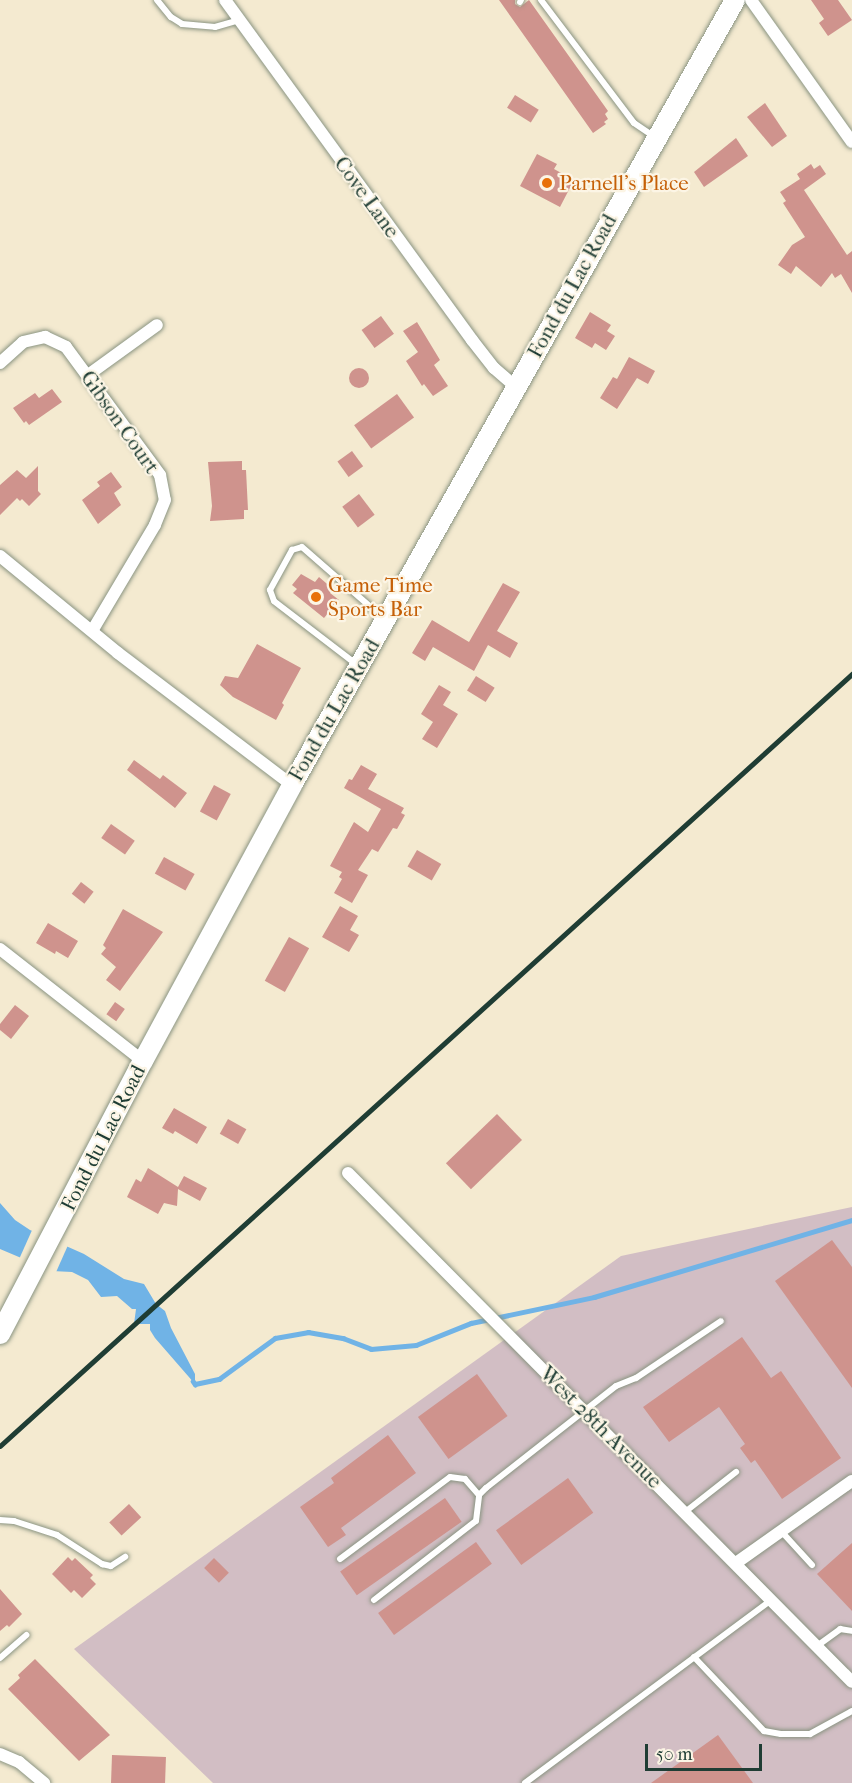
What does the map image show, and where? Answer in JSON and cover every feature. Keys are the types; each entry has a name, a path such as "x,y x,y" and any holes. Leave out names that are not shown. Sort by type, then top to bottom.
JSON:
{"main road":[{"name":"Fond du Lac Road","path":"0,1334 142,1061 292,785 655,137 735,0"}],"street":[{"name":"Cove Lane","path":"225,0 472,340 494,368 516,387"},
{"path":"751,0 852,142"},
{"path":"88,375 157,325"},
{"name":"Gibson Court","path":"0,363 23,342 45,337 66,346 160,475 165,500 155,525 92,631"},
{"path":"0,556 92,631 292,785"},
{"path":"0,949 142,1061"},
{"name":"West 28th Avenue","path":"348,1173 852,1682"},
{"path":"736,1563 852,1481"},
{"path":"0,1755 19,1762 44,1783"}],"lane":[{"path":"157,0 171,16 182,24 215,27 239,20"},
{"path":"541,0 634,123 655,137"},
{"path":"359,666 274,601 270,590 292,550 302,547 385,620"},
{"path":"479,1495 616,1386 636,1378 721,1321"},
{"path":"685,1512 735,1472"},
{"path":"340,1559 450,1477 465,1479 479,1495 479,1513 476,1521 374,1600"},
{"path":"0,1520 14,1521 57,1535 102,1564 111,1566 125,1557"},
{"path":"781,1531 812,1565"},
{"path":"525,1783 772,1600"},
{"path":"816,1646 840,1629 852,1631"},
{"path":"0,1658 26,1635"},
{"path":"694,1657 764,1731 781,1734 810,1734 852,1711"}],"shaded area":[{"path":"852,1207 852,1783 213,1783 74,1649 621,1256"}],"water":[{"path":"0,1203 15,1220 30,1230 84,1254 124,1279 144,1284 156,1304 165,1311 171,1328 195,1374 195,1384 155,1338 150,1330 150,1324 134,1324 136,1309 132,1309 117,1296 101,1297 88,1280 72,1272 52,1271 0,1249"}],"pier":[{"path":"33,1228 69,1244 55,1275 19,1259"}],"building":[{"path":"499,0 515,0 515,4 520,7 529,0 608,111 605,114 608,119 604,122 606,124 593,133"},
{"path":"811,0 838,0 852,20 828,36 819,23 824,19"},
{"path":"515,95 539,110 531,123 507,108"},
{"path":"765,103 787,136 772,147 747,117"},
{"path":"736,138 748,156 704,187 694,172"},
{"name":"Parnell's Place","path":"537,154 557,164 554,169 574,180 560,207 520,186"},
{"path":"811,164 814,169 820,165 826,174 804,190 847,255 852,251 852,293 841,274 835,278 832,273 821,287 796,266 791,274 778,265 792,245 805,237 783,203 786,201 780,192 800,179 797,174"},
{"path":"590,312 611,325 607,331 615,336 606,350 595,343 592,348 575,338"},
{"path":"381,316 394,334 375,348 362,330"},
{"path":"417,322 440,360 434,365 448,386 433,396 424,384 422,386 406,361 418,352 403,331"},
{"path":"629,357 655,371 648,384 637,378 617,409 600,398 613,377 617,379"},
{"path":"359,368 366,371 369,378 366,385 359,388 352,385 349,378 352,371"},
{"path":"52,389 62,402 29,425 26,421 24,423 13,408 35,393 39,398"},
{"path":"397,394 414,417 371,449 354,425"},
{"path":"352,451 363,466 349,477 337,462"},
{"path":"242,461 242,470 246,470 248,510 244,510 244,519 210,521 212,506 208,462"},
{"path":"38,466 38,491 41,494 29,506 22,499 20,501 17,498 0,515 0,485 17,470 26,478"},
{"path":"111,472 122,487 114,493 121,505 98,524 82,500 100,486 97,482"},
{"path":"359,494 375,515 358,527 342,507"},
{"name":"Game Time Sports Bar","path":"301,574 315,582 319,577 333,589 330,593 339,600 324,618 293,593 297,589 292,585"},
{"path":"503,583 520,592 497,631 518,643 510,658 488,645 474,671 433,647 425,661 412,653 432,620 469,642"},
{"path":"257,644 301,668 282,703 284,705 276,720 233,697 220,685 225,676 238,678"},
{"path":"476,676 495,688 486,702 467,690"},
{"path":"439,685 451,692 443,705 458,714 437,748 422,739 433,722 421,714"},
{"path":"134,760 160,779 163,775 187,793 175,808 127,770"},
{"path":"361,765 377,774 368,789 404,808 401,813 405,815 397,829 393,828 378,852 372,849 358,870 368,875 352,903 334,893 342,879 339,877 342,872 330,866 354,822 368,832 381,809 344,788"},
{"path":"214,785 231,794 217,820 200,811"},
{"path":"111,824 135,841 125,855 101,838"},
{"path":"417,850 441,864 432,880 408,866"},
{"path":"164,857 195,874 185,891 155,874"},
{"path":"81,882 94,892 84,904 72,894"},
{"path":"340,906 358,916 350,930 359,935 349,952 322,937"},
{"path":"123,909 163,932 120,991 106,980 116,967 101,954 106,948 103,945"},
{"path":"48,923 78,941 68,958 56,951 55,954 36,943"},
{"path":"289,937 309,948 285,992 265,981"},
{"path":"115,1002 125,1009 116,1021 106,1014"},
{"path":"15,1005 29,1016 11,1039 0,1030 0,1024"},
{"path":"174,1108 207,1127 197,1144 175,1131 173,1134 162,1128"},
{"path":"497,1114 522,1140 471,1189 446,1163"},
{"path":"228,1119 246,1129 238,1144 220,1134"},
{"path":"148,1168 178,1187 184,1176 207,1188 200,1201 178,1189 177,1206 164,1203 158,1214 127,1197 136,1179 141,1182"},
{"path":"832,1240 852,1267 852,1388 775,1281"},
{"path":"742,1337 771,1378 781,1371 841,1458 782,1499 755,1460 751,1463 740,1448 745,1444 719,1407 669,1442 643,1407"},
{"path":"477,1374 508,1416 449,1459 418,1417"},
{"path":"388,1435 416,1473 341,1528 346,1535 328,1547 300,1507 334,1483 331,1478"},
{"path":"568,1478 593,1513 521,1565 496,1530"},
{"path":"445,1498 462,1522 357,1595 340,1571"},
{"path":"129,1504 141,1517 122,1536 109,1522"},
{"path":"476,1542 492,1564 394,1635 378,1613"},
{"path":"852,1543 852,1611 817,1574"},
{"path":"68,1557 72,1561 75,1558 93,1575 90,1578 96,1584 82,1598 74,1590 71,1593 52,1574"},
{"path":"214,1558 229,1573 219,1583 204,1568"},
{"path":"0,1589 22,1614 9,1627 7,1625 0,1631"},
{"path":"35,1659 110,1735 79,1761 8,1689 20,1678 18,1675"},
{"path":"718,1735 753,1783 651,1783"},
{"path":"112,1755 166,1757 165,1783 111,1783"}],"waterway":[{"path":"193,1381 195,1384 219,1379 275,1338 308,1332 343,1338 371,1349 416,1345 471,1323 594,1297 852,1220"}],"railway":[{"path":"0,1446 852,674"}],"place":[{"name":"Parnell's Place","path":"547,183"},
{"name":"Game Time Sports Bar","path":"316,597"}]}
